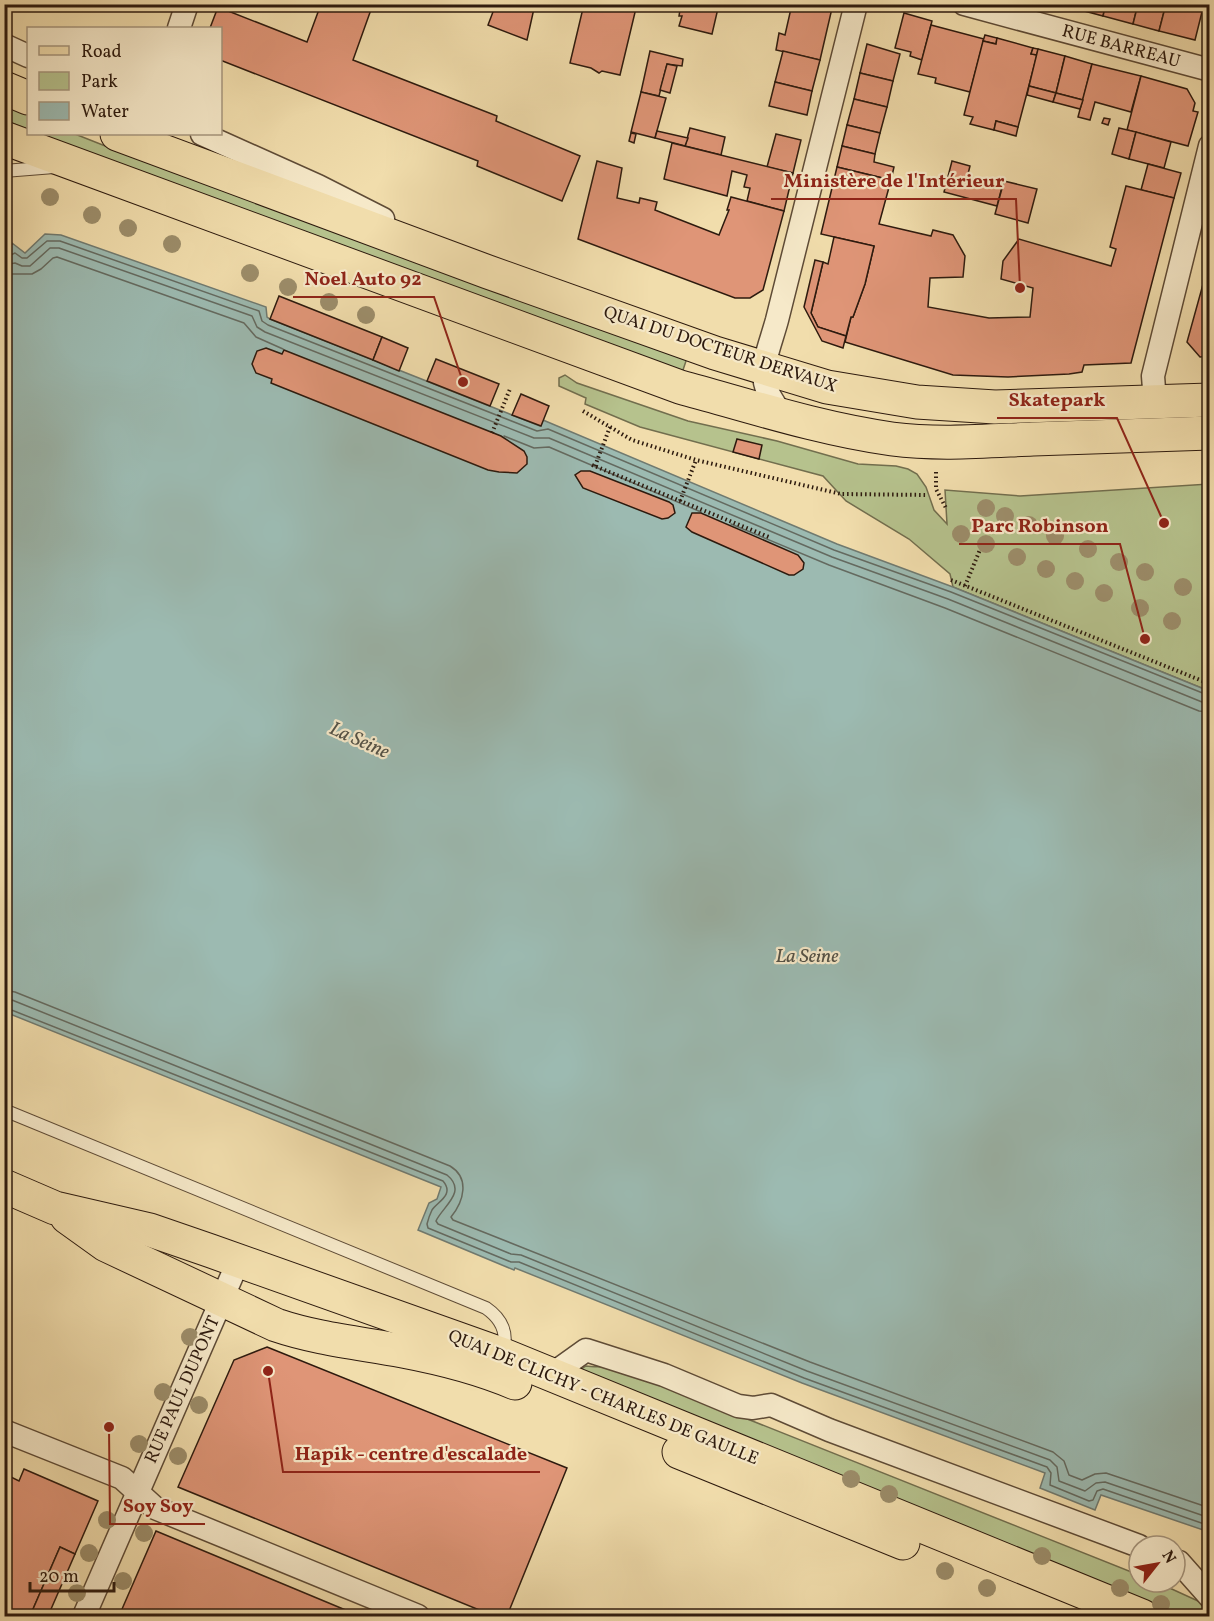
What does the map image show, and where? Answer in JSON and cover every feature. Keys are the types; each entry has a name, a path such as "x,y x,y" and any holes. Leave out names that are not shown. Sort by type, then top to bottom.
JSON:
{"main road":[{"path":"4,88 27,98"},
{"name":"QUAI DU DOCTEUR DERVAUX","path":"120,135 488,272 716,353 827,387 917,402 995,408 1209,400"},
{"path":"4,138 680,387 783,415 861,433 920,441 1002,441 1209,433"},
{"name":"QUAI DE CLICHY - CHARLES DE GAULLE","path":"4,1186 55,1208 150,1230 501,1354 1142,1617"},
{"name":"QUAI DE CLICHY - CHARLES DE GAULLE","path":"55,1208 106,1245 276,1325 303,1335 406,1352 493,1374 805,1504 1089,1617"}],"street":[{"path":"179,27 187,4"},
{"path":"783,415 770,397 765,385 764,368 856,4"},
{"name":"RUE BARREAU","path":"964,4 1209,70"},
{"path":"4,45 27,56"},
{"name":"QUAI DU DOCTEUR DERVAUX","path":"204,135 318,186 488,272"},
{"path":"1164,402 1154,389 1153,376 1209,146"},
{"path":"4,156 95,172"},
{"name":"RUE PAUL DUPONT","path":"84,1617 238,1262"},
{"path":"550,1375 586,1350 664,1375 738,1406 753,1408 771,1405 829,1430 1127,1542"},
{"path":"4,1431 122,1478 155,1508 418,1617"},
{"path":"1187,1565 1209,1573"},
{"path":"1187,1572 1209,1597"}],"lane":[{"path":"4,171 56,166"},
{"path":"4,1110 486,1308 496,1315 503,1326 505,1344 501,1354"}],"path":[{"path":"492,433 510,388"},
{"path":"583,411 632,440 696,460 841,494 927,495"},
{"path":"610,427 593,465 769,537"},
{"path":"680,501 696,460"},
{"path":"936,489 946,508"},
{"path":"965,586 984,540"},
{"path":"951,580 1209,684"}],"green space":[{"path":"4,105 27,115 27,130 5,120"},
{"path":"42,135 78,135 687,358 682,373"},
{"path":"565,375 577,383 688,421 777,441 858,464 908,469 917,474 926,487 934,510 947,524 945,490 1020,496 1209,484 1209,691 953,587 950,574 909,539 846,501 823,476 640,427 585,404 586,398 559,386 559,378"},
{"path":"586,1366 622,1369 1127,1570 1127,1594 1182,1594 1209,1606 1209,1616 1170,1616 698,1426 580,1370"}],"water":[{"name":"La Seine","path":"45,234 61,235 266,307 267,317 270,319 540,426 543,420 837,544 953,587 1209,691 1209,1532 1101,1495 1095,1510 1040,1488 1045,1473 802,1383 418,1230 429,1203 437,1199 441,1187 5,1012 4,255 12,243 25,253"}],"building":[{"path":"321,4 373,4 353,60 497,116 496,121 580,156 562,201 477,166 478,161 222,61 222,27 210,27 218,7 307,42"},
{"path":"496,4 535,4 527,40 488,25"},
{"path":"584,4 637,4 620,75 602,71 599,73 591,68 570,63"},
{"path":"681,4 719,4 712,34 679,26 682,16 679,16"},
{"path":"792,4 833,4 820,60 776,50 779,33 785,35"},
{"path":"1074,4 1106,4 1103,16 1073,8"},
{"path":"1106,4 1138,4 1133,24 1103,16"},
{"path":"1138,4 1166,4 1159,31 1133,24"},
{"path":"1166,4 1204,4 1195,40 1159,31"},
{"path":"904,13 932,21 922,60 910,56 911,52 895,48"},
{"path":"931,25 984,39 970,92 935,83 936,78 918,74"},
{"path":"985,35 997,38 996,44 983,41"},
{"path":"997,38 1033,48 1031,54 1037,55 1018,127 996,121 994,130 970,124 973,117 964,115 983,41 996,44"},
{"path":"867,44 900,54 893,81 860,73"},
{"path":"1033,48 1038,49 1037,55 1031,54"},
{"path":"1038,49 1065,56 1056,93 1029,86"},
{"path":"650,51 683,59 682,66 667,64 659,96 641,92"},
{"path":"783,51 820,60 812,91 775,82"},
{"path":"1065,56 1092,64 1083,100 1056,93"},
{"path":"667,64 677,66 670,93 660,90"},
{"path":"1092,64 1141,76 1131,112 1095,102 1090,120 1078,117"},
{"path":"860,73 893,81 887,107 854,99"},
{"path":"1141,76 1187,89 1195,103 1193,111 1198,112 1188,146 1127,130"},
{"path":"775,82 812,91 807,115 769,106"},
{"path":"1029,86 1056,93 1053,102 1027,95"},
{"path":"641,92 666,98 655,138 631,132"},
{"path":"1056,93 1083,100 1080,109 1053,102"},
{"path":"854,99 887,107 880,133 847,125"},
{"path":"1104,118 1110,119 1108,125 1102,123"},
{"path":"996,121 1018,127 1016,136 994,130"},
{"path":"847,125 880,133 875,154 842,146"},
{"path":"690,128 725,137 721,155 685,146"},
{"path":"1119,128 1136,132 1129,159 1112,154"},
{"path":"657,131 688,138 685,146 655,138"},
{"path":"1136,132 1171,142 1164,168 1129,159"},
{"path":"631,133 636,134 634,143 629,141"},
{"path":"776,134 801,140 793,173 767,167"},
{"path":"672,143 793,173 784,211 747,201 750,188 744,187 747,175 732,171 727,196 664,179"},
{"path":"842,146 875,154 874,162 894,167 891,180 837,167"},
{"path":"597,161 622,168 617,198 639,203 640,198 657,202 655,210 719,235 729,210 727,210 731,197 784,211 763,290 750,298 735,298 578,239"},
{"path":"952,161 970,166 967,178 1002,187 997,206 944,192"},
{"path":"1148,164 1181,173 1174,198 1141,190"},
{"path":"837,167 891,180 879,224 931,236 933,230 953,235 965,256 963,277 930,278 928,307 989,318 1030,317 1033,288 1001,279 1003,261 1019,239 1111,266 1116,249 1110,247 1126,186 1174,198 1131,363 1084,365 1082,372 1069,374 1008,377 953,375 845,342 851,317 853,317 865,284 874,246 821,234"},
{"path":"1004,181 1037,189 1028,223 995,214"},
{"path":"834,237 874,246 865,284 853,317 851,317 846,336 818,327 811,313 823,262 828,264"},
{"path":"1210,259 1210,356 1200,357 1187,342"},
{"path":"815,260 823,262 811,313 818,327 846,336 843,348 822,341 804,307"},
{"path":"279,296 382,337 373,360 270,319"},
{"path":"382,337 408,348 399,371 373,360"},
{"path":"266,348 282,354 284,350 501,436 524,451 527,464 517,473 488,470 271,383 272,379 256,373 252,364 257,351"},
{"path":"436,359 499,384 490,406 427,381"},
{"path":"521,394 549,406 541,426 512,415"},
{"path":"737,439 762,445 759,459 733,452"},
{"path":"581,471 590,471 669,502 673,505 675,513 662,519 583,488 575,475"},
{"path":"692,513 701,513 798,555 804,563 803,569 794,575 789,575 692,532 686,527"},
{"path":"267,1347 567,1468 507,1616 494,1616 178,1487 234,1360"},
{"path":"24,1469 98,1501 75,1554 60,1547 30,1616 4,1616 4,1482 7,1475 19,1481"},
{"path":"156,1531 360,1616 119,1616"},
{"path":"60,1547 75,1554 48,1616 30,1616"}],"place":[{"name":"Ministère de l'Intérieur","path":"1020,288"},
{"name":"Noel Auto 92","path":"463,382"},
{"name":"Skatepark","path":"1164,523"},
{"name":"Parc Robinson","path":"1145,639"},
{"name":"Hapik - centre d'escalade","path":"268,1371"},
{"name":"Soy Soy","path":"109,1427"}]}
